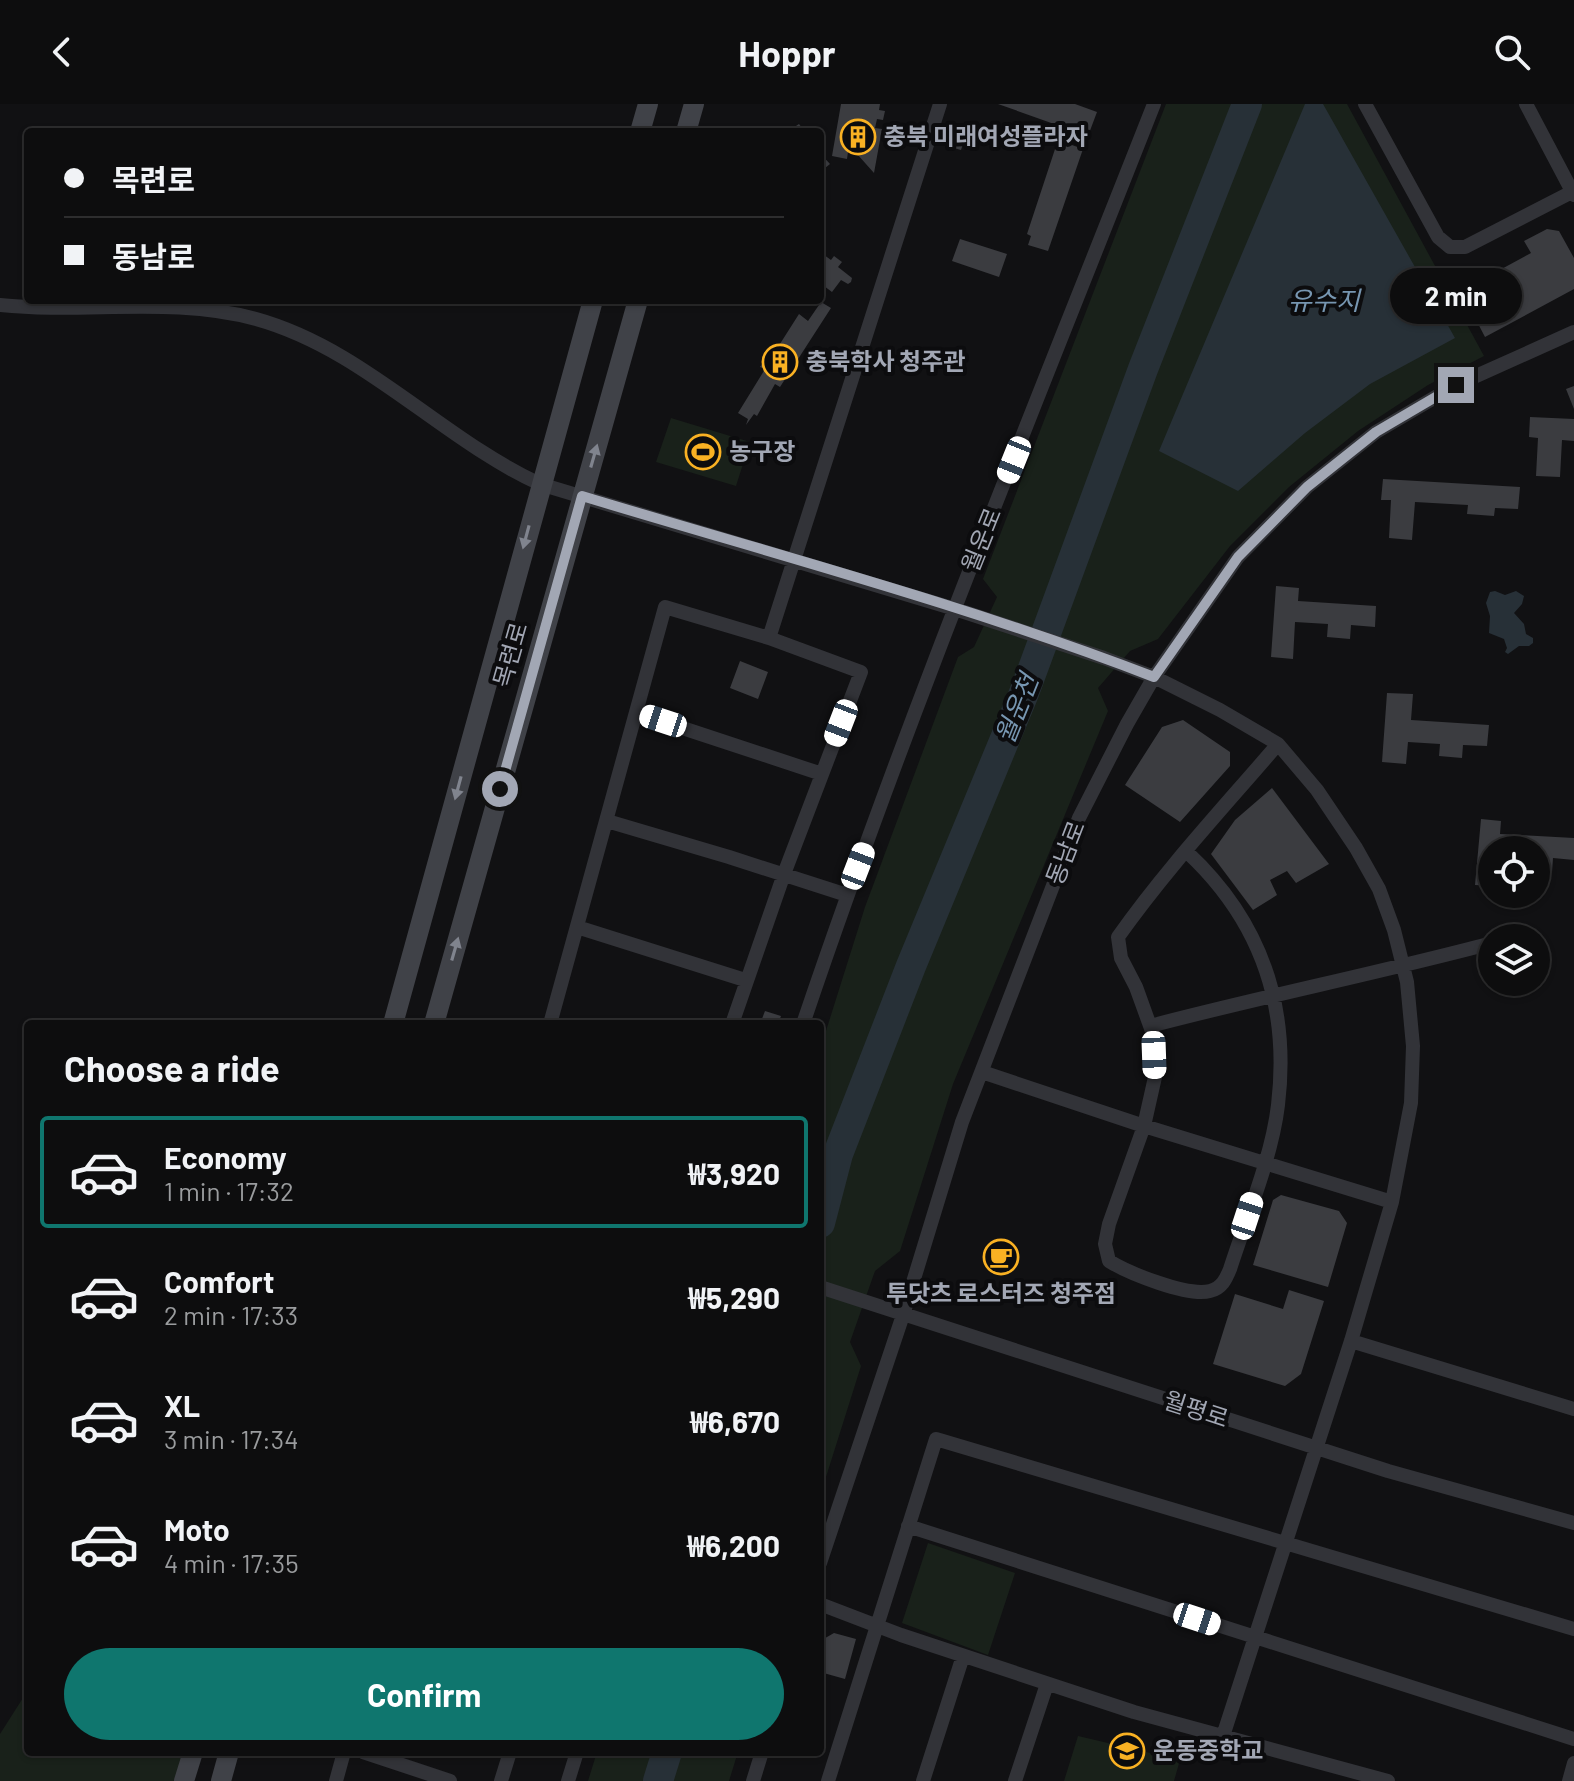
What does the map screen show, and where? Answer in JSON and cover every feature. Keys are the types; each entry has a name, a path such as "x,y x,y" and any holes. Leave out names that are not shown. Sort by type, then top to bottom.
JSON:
{"street":[{"path":"641,128 648,104"},
{"path":"687,128 694,104"},
{"path":"769,638 940,104"},
{"name":"월운로","path":"804,1020 847,895 955,609 1154,104"},
{"path":"1365,104 1438,237 1450,247 1465,247 1573,194 1526,104"},
{"name":"목련로","path":"394,1020 592,304"},
{"name":"목련로","path":"435,1020 637,304"},
{"path":"0,305 178,307 230,312 259,319 339,354 503,467 540,484 981,617 1104,658 1154,677 1278,744 1317,790 1372,876 1394,930 1407,982 1413,1046 1411,1103 1392,1202 1351,1341 1223,1736"},
{"name":"동남로","path":"824,1551 903,1315 962,1122 1079,818 1154,677 1238,557 1307,487 1376,432 1456,385 1574,332"},
{"path":"551,1020 665,607 769,638 861,672 745,980 733,1020"},
{"path":"637,713 822,774"},
{"path":"1187,852 1215,878 1242,916 1261,954 1281,1041 1278,1107 1264,1163 1224,1283 1211,1291 1192,1291 1128,1273 1109,1261 1105,1244 1121,1187 1144,1126 1155,1077 1153,1034 1136,987 1121,958 1118,937 1187,852 1278,744"},
{"path":"607,821 847,895"},
{"path":"577,927 745,980"},
{"path":"1150,1026 1272,994 1403,967 1478,947"},
{"path":"982,1072 1144,1126 1392,1202"},
{"name":"월평로","path":"824,1288 1317,1449 1574,1523"},
{"path":"1351,1341 1574,1409"},
{"path":"828,1781 936,1439 1574,1629"},
{"path":"908,1526 1574,1739"},
{"path":"824,1606 963,1656 1134,1712 1388,1781"},
{"path":"923,1781 963,1656"},
{"path":"1015,1781 1047,1684"},
{"path":"184,1781 192,1756"},
{"path":"221,1781 228,1756"},
{"path":"336,1781 343,1756"},
{"path":"375,1756 450,1781"},
{"path":"501,1781 509,1756"},
{"path":"568,1781 576,1756"},
{"path":"753,1781 761,1756"},
{"path":"1569,1781 1574,1763"}],"shaded area":[{"path":"1166,104 1347,104 1484,356 1428,385 1358,431 1289,487 1230,546 1158,639 1130,651 1098,688 1108,711 953,1084 900,1251 875,1271 850,1342 861,1366 824,1483 824,1037 865,907 958,657 974,647 997,597 983,579"},
{"name":"농구장","path":"671,418 750,442 736,486 656,462"},
{"path":"928,1543 1015,1573 988,1655 902,1623"},
{"path":"24,1696 24,1756 185,1756 176,1781 0,1781 0,1734"},
{"path":"1078,1736 1180,1760 1174,1781 1064,1781"},
{"path":"596,1756 737,1756 729,1781 588,1781"}],"water":[{"name":"유수지","path":"1305,104 1323,104 1455,338 1370,384 1305,433 1238,491 1159,451"},
{"path":"1516,591 1524,596 1514,613 1524,624 1526,634 1533,638 1529,646 1519,646 1508,654 1504,639 1489,633 1490,616 1486,603 1490,592 1505,595"}],"building":[{"name":"충북 미래여성플라자","path":"841,104 880,104 879,110 885,111 883,120 877,119 875,128 882,129 874,173 849,145 847,159 832,156"},
{"path":"998,104 1075,104 1097,112 1088,136"},
{"path":"954,126 967,131 961,150 947,146"},
{"path":"1058,140 1083,149 1048,251 1028,245 1031,236 1027,234"},
{"path":"1547,229 1559,231 1574,258 1574,289 1485,337 1461,291 1531,253 1524,241"},
{"path":"960,239 1007,254 999,277 952,261"},
{"name":"충북학사 청주관","path":"824,255 831,260 834,256 842,262 838,267 852,278 848,284 841,280 832,292 824,286"},
{"name":"충북학사 청주관","path":"820,304 831,308 780,387 775,384 757,416 754,414 746,425 748,419 738,413 765,369 760,367 767,356 771,358 799,314 808,321"},
{"path":"1574,386 1574,409 1566,389"},
{"path":"1530,417 1574,419 1574,441 1562,440 1560,477 1536,476 1538,438 1529,437"},
{"path":"1383,479 1520,487 1518,509 1495,508 1494,516 1467,514 1468,505 1415,502 1412,540 1389,538 1391,500 1381,500"},
{"path":"1276,586 1299,588 1298,601 1376,606 1375,627 1351,625 1350,639 1327,637 1328,624 1295,622 1293,659 1271,657"},
{"path":"740,661 768,672 758,699 730,688"},
{"path":"1387,693 1413,694 1411,720 1489,725 1487,746 1463,745 1462,758 1439,756 1440,744 1408,742 1406,764 1382,762"},
{"path":"1183,720 1230,752 1230,766 1180,822 1125,785 1162,727"},
{"path":"1272,788 1329,864 1296,883 1287,871 1270,880 1277,895 1253,910 1211,854 1235,820"},
{"path":"1481,819 1501,821 1500,834 1537,836 1479,836"},
{"path":"1550,837 1574,838 1574,860 1553,858 1552,872"},
{"path":"1478,852 1478,885 1475,885"},
{"path":"765,1011 781,1016 780,1020 762,1020"},
{"path":"1281,1195 1339,1211 1347,1223 1328,1287 1253,1265 1273,1200"},
{"path":"1289,1290 1324,1301 1301,1374 1285,1386 1213,1364 1235,1294 1283,1309"},
{"path":"834,1633 856,1639 845,1679 824,1673 824,1639"}],"waterway":[{"name":"월운천","path":"824,1208 838,1154 911,966 1024,693 1143,369 1247,104"},
{"name":"월운천","path":"658,1781 666,1756"}],"place":[{"name":"충북 미래여성플라자","path":"858,137"},
{"name":"충북학사 청주관","path":"780,362"},
{"name":"농구장","path":"703,452"},
{"name":"투닷츠 로스터즈 청주점","path":"1001,1257"},
{"name":"운동중학교","path":"1127,1751"}],"route":[{"path":"500,789 582,496 955,609 1154,677 1238,557 1307,487 1376,432 1456,385"}]}
